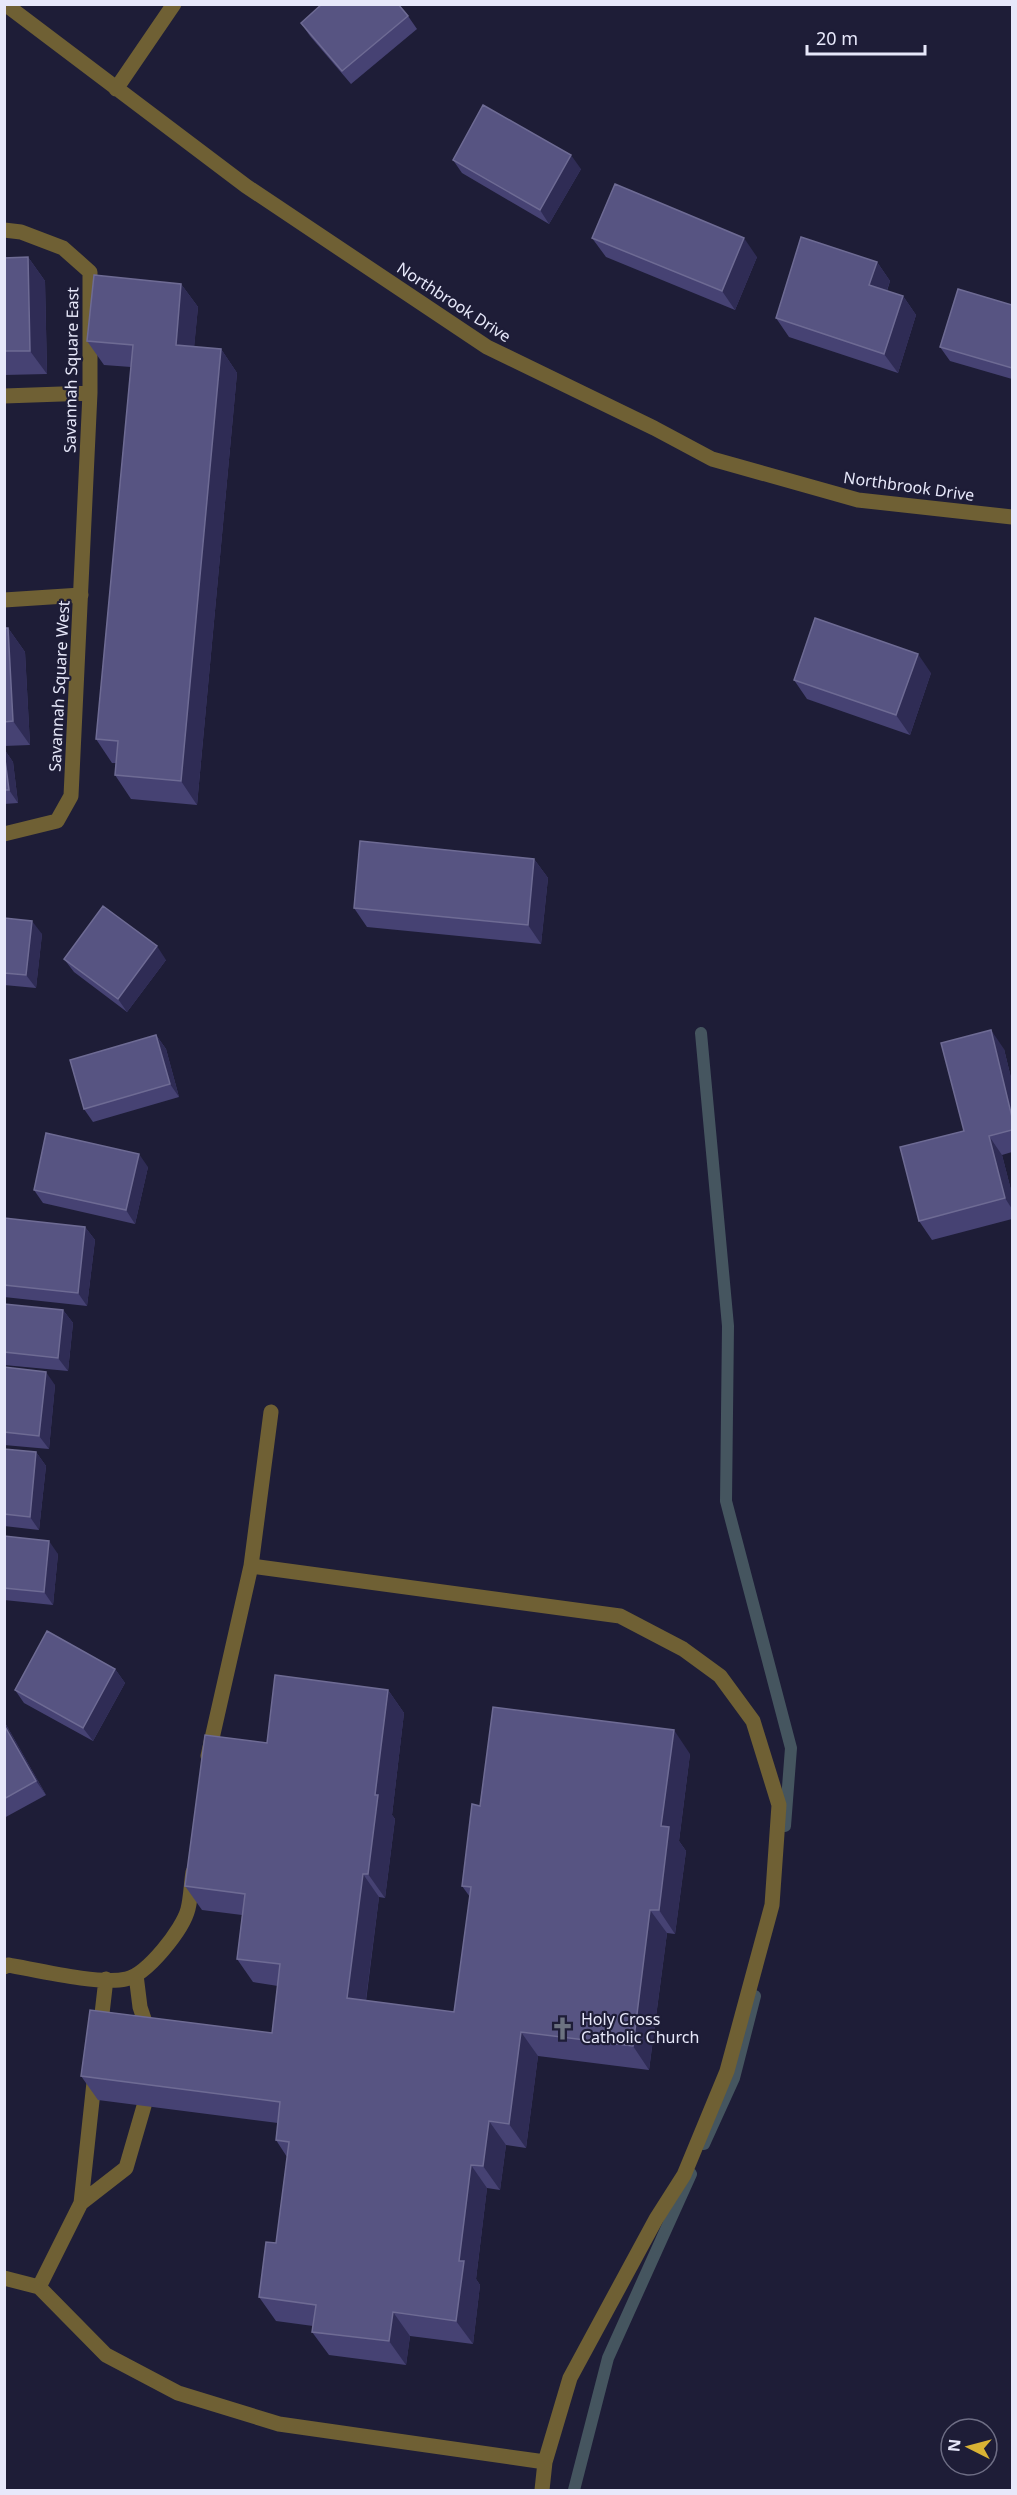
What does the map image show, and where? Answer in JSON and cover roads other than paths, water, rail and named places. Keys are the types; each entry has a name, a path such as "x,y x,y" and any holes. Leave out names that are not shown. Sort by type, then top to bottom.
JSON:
{"street":[{"name":"Northbrook Drive","path":"5,4 246,186 487,347 654,428 712,459 858,500 1012,517"},
{"path":"117,89 174,4"},
{"name":"Savannah Square East","path":"4,230 21,232 63,248 90,272 90,393 86,495"},
{"path":"4,396 90,393"},
{"name":"Savannah Square West","path":"4,834 57,821 71,796 86,495"},
{"path":"4,600 81,595"},
{"path":"206,1769 209,1745 251,1566 271,1412"},
{"path":"251,1566 620,1616 684,1649 720,1676 753,1721 779,1805 772,1905 727,2071 684,2175 656,2219 570,2378 545,2462 542,2490"},
{"path":"4,1966 89,1978 125,1979 136,1975 160,1953 176,1932 188,1910 196,1851"},
{"path":"136,1975 140,2007 151,2039"},
{"path":"39,2287 81,2203 106,1979"},
{"path":"81,2203 126,2168 144,2106"},
{"path":"4,2278 39,2287 106,2355 178,2393 279,2424 545,2462"}],"waterway":[{"path":"701,1033 728,1326 726,1501 791,1748 785,1826"},
{"path":"704,2144 734,2078 755,1996"},
{"path":"574,2490 608,2358 691,2174"}],"place":[{"name":"Holy Cross Catholic Church","path":"563,2028"}]}
